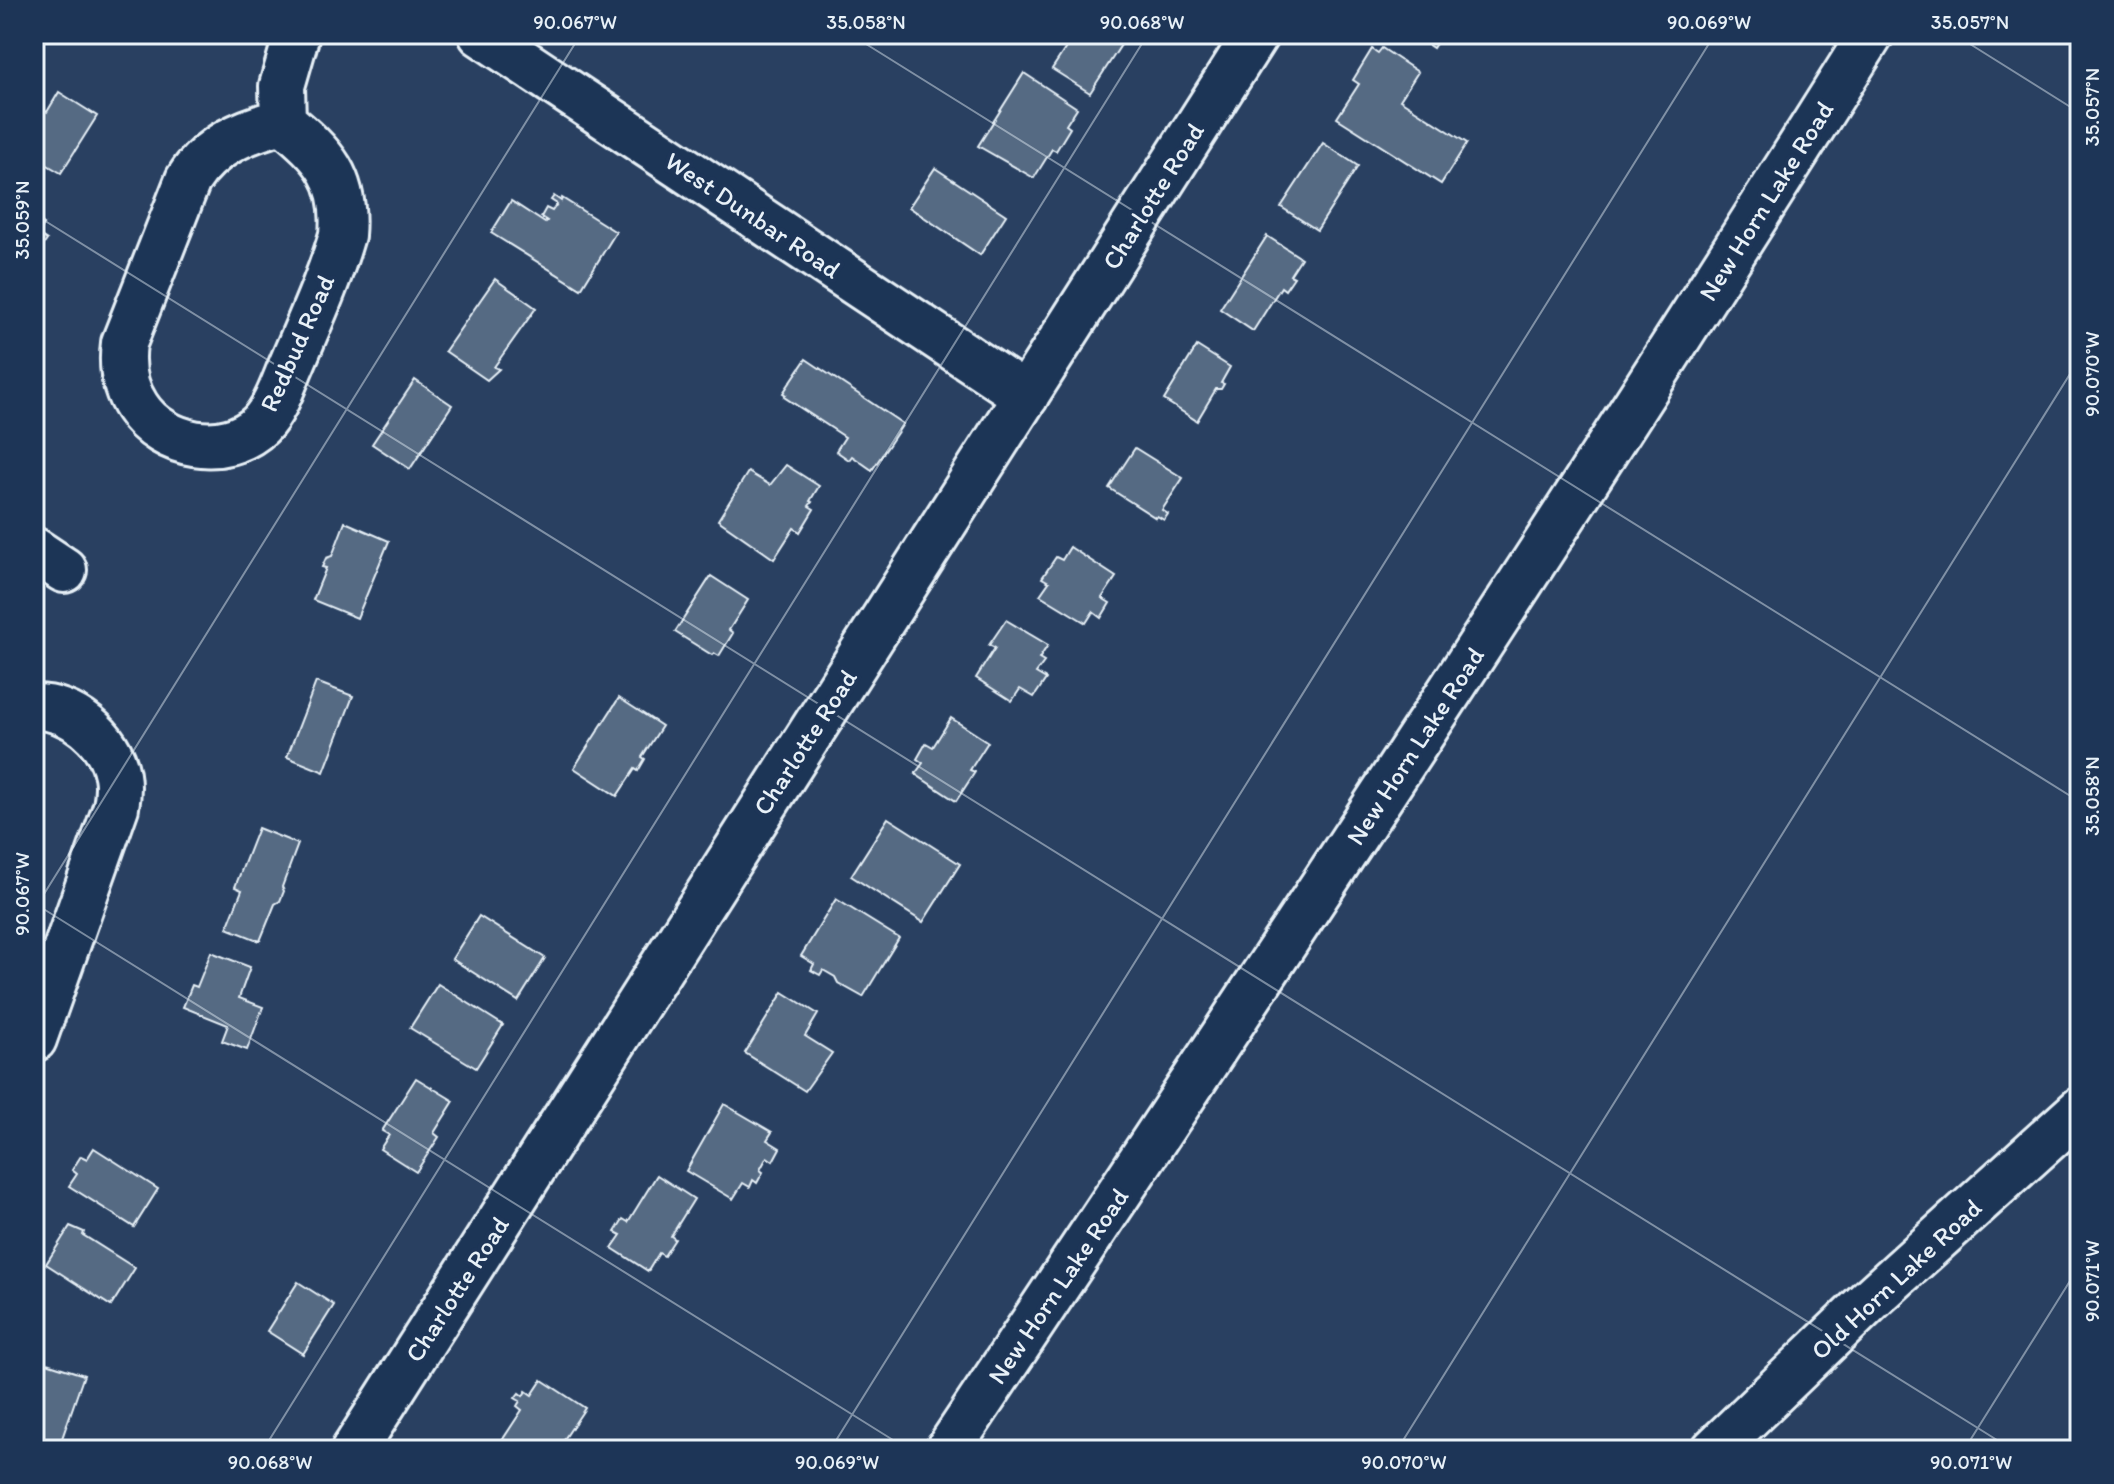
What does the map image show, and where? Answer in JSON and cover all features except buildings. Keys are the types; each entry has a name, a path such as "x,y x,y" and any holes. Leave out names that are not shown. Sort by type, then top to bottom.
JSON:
{"street":[{"path":"283,121 282,86 297,34"},
{"name":"West Dunbar Road","path":"481,34 1026,396"},
{"name":"Charlotte Road","path":"354,1450 1256,34"},
{"name":"New Horn Lake Road","path":"948,1450 1325,886 1726,266 1871,34"},
{"name":"Redbud Road","path":"283,121 323,157 338,182 344,215 337,253 277,398 261,424 234,442 209,446 184,441 158,427 138,409 125,384 121,363 124,343 188,180 196,167 211,152 236,136 283,121"},
{"path":"34,707 66,713 90,729 112,758 118,792 116,807 34,1039"},
{"name":"Old Horn Lake Road","path":"1714,1450 1871,1299 2080,1110"}]}
